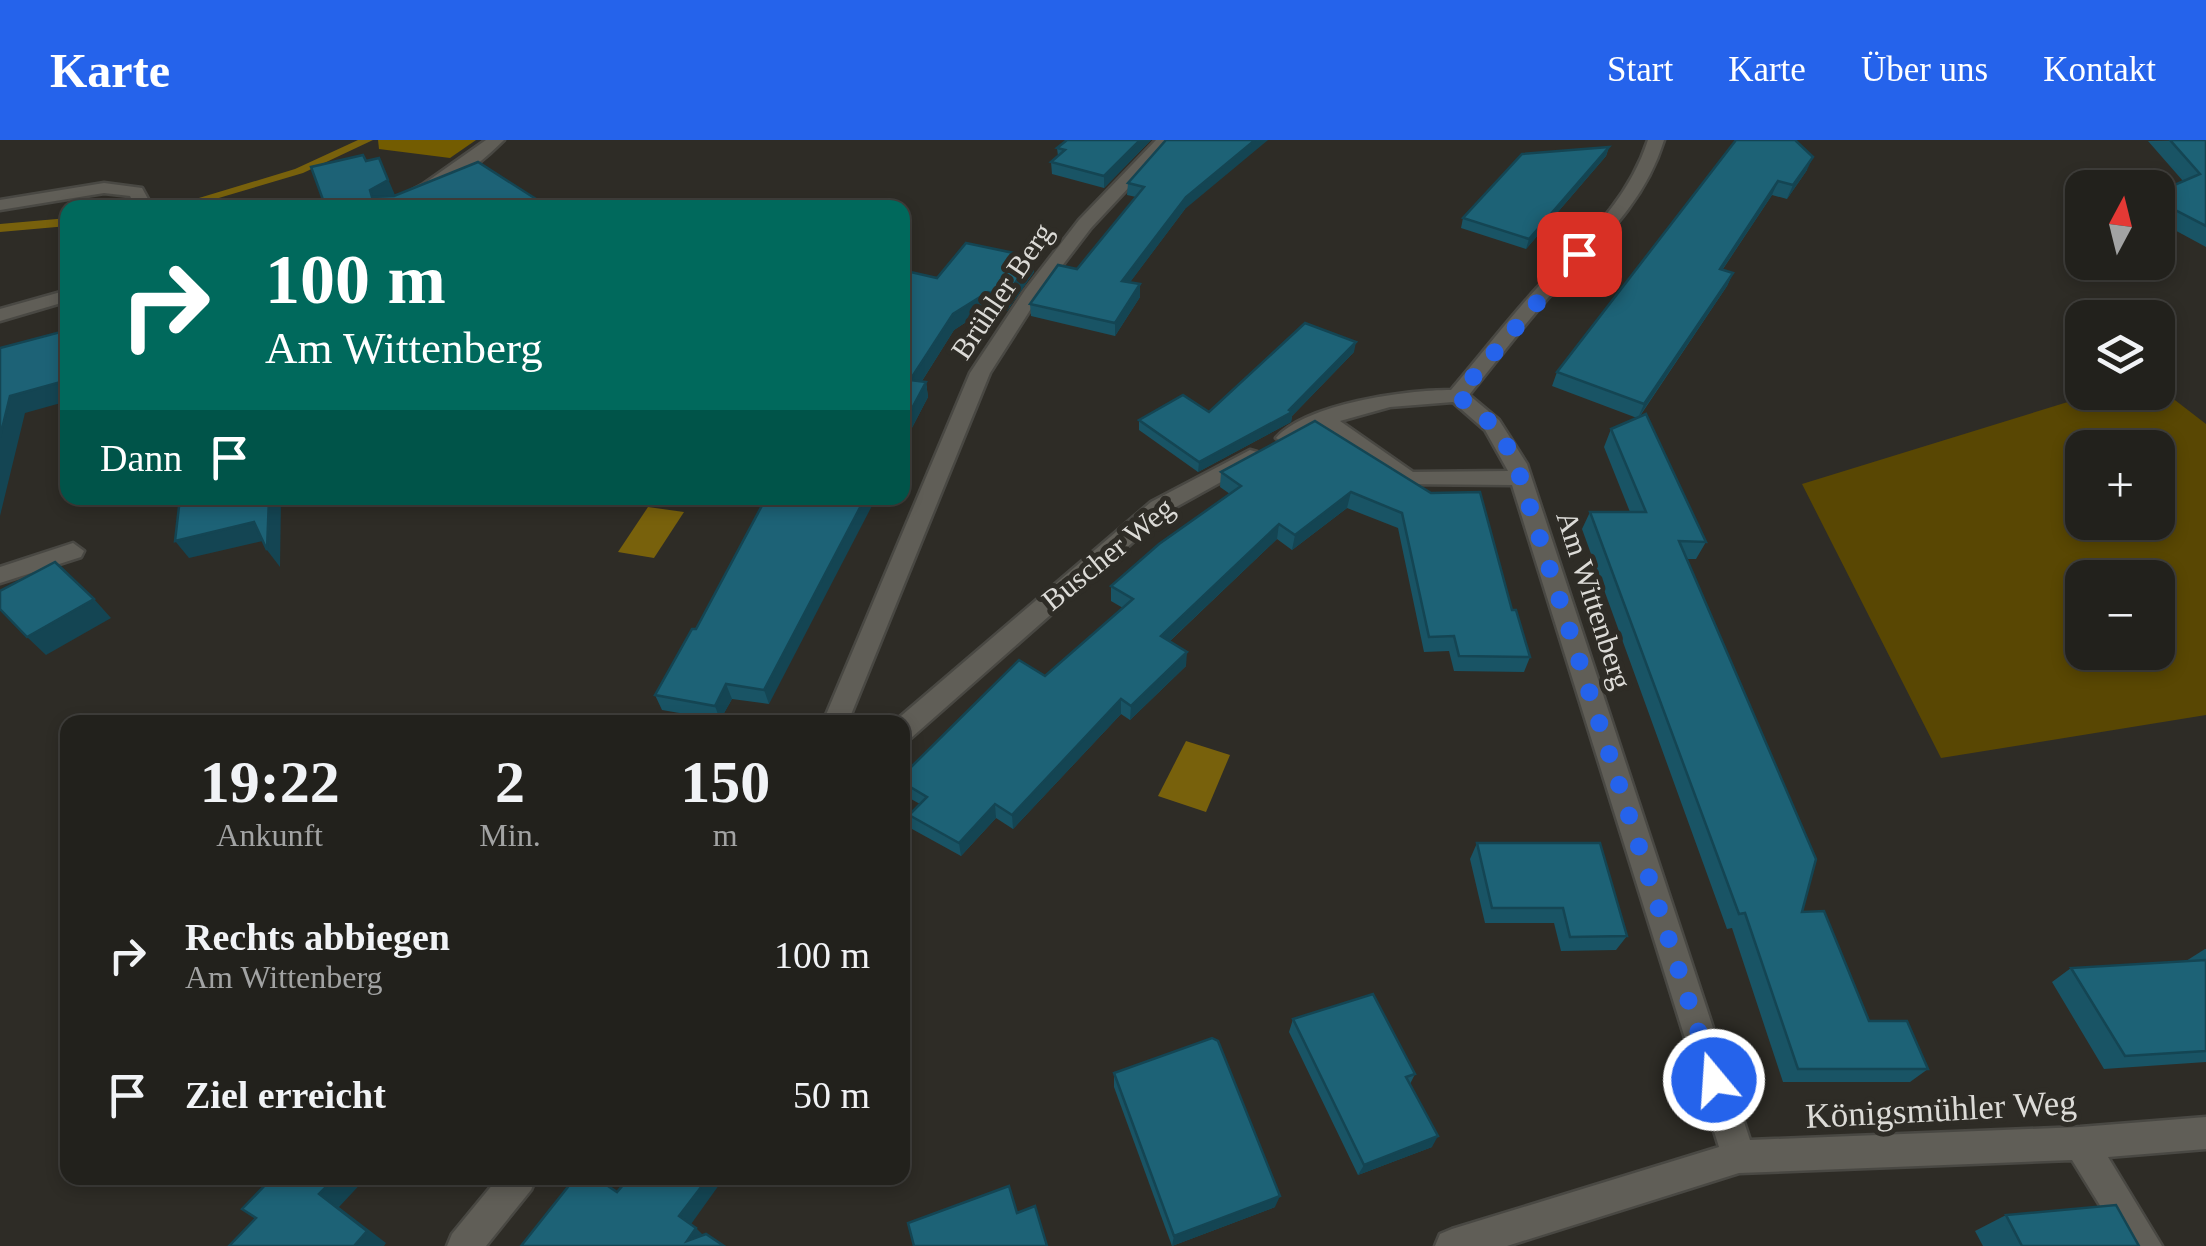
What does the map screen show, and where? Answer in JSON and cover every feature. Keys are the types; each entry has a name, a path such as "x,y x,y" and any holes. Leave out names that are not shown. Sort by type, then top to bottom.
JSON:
{"street":[{"path":"404,200 428,189 496,140"},
{"name":"Brühler Berg","path":"838,715 980,374 1032,294 1085,224 1165,140"},
{"path":"1457,396 1538,298 1624,210 1641,187 1656,140"},
{"path":"0,205 104,188 136,192 140,200"},
{"path":"0,314 60,297"},
{"name":"Buscher Weg","path":"910,724 1159,507 1322,418 1416,395 1457,396"},
{"name":"Am Wittenberg","path":"1457,396 1480,411 1503,436 1520,478 1740,1158"},
{"path":"1322,418 1408,479 1520,478"},
{"path":"0,575 73,552"},
{"name":"Königsmühler Weg","path":"1452,1246 1740,1158 2080,1143 2206,1133"},
{"path":"2080,1143 2145,1246"},
{"path":"464,1246 512,1185"}],"shaded area":[{"path":"378,140 476,140 450,158 379,149"},
{"path":"2175,400 2206,424 2206,715 1941,758 1802,484 2065,403 2065,410 2175,410"},
{"path":"648,507 684,512 654,558 618,552"},
{"path":"1186,741 1230,755 1206,812 1158,796"}],"building":[{"path":"1067,140 1140,140 1104,176 1051,162 1065,150 1057,148"},
{"path":"1166,140 1255,140 1186,197 1122,281 1140,284 1115,323 1030,304 1058,265 1077,269 1144,187 1128,183"},
{"path":"1736,140 1795,140 1813,157 1793,185 1778,181 1720,269 1733,273 1644,404 1557,372"},
{"path":"2170,140 2206,140 2206,226 2175,210 2175,185 2200,174"},
{"path":"1609,147 1529,239 1463,218 1522,154"},
{"path":"363,155 366,161 379,158 388,180 370,190 372,197 394,196 478,162 536,199 323,200 311,167"},
{"path":"966,243 1033,257 1006,296 988,292 953,314 910,380 910,272 937,278"},
{"path":"1305,323 1356,342 1289,410 1292,412 1199,462 1139,420 1183,395 1209,412"},
{"path":"60,332 60,382 10,396 0,437 0,348"},
{"path":"910,380 926,382 910,412"},
{"path":"1646,414 1706,542 1679,541 1816,859 1802,912 1824,911 1869,1021 1907,1021 1928,1069 1798,1069 1745,913 1739,914 1590,512 1646,512 1611,429"},
{"path":"1315,421 1431,493 1480,492 1512,610 1516,610 1530,657 1459,656 1454,636 1429,637 1402,513 1351,492 1295,535 1279,524 1161,636 1187,652 1131,706 1121,699 1012,815 995,804 959,843 910,816 927,797 910,787 910,768 1019,660 1045,676 1133,599 1111,586 1159,544 1241,486 1221,472"},
{"path":"179,505 269,505 267,550 254,522 175,541"},
{"path":"762,505 861,505 764,690 726,684 715,706 655,695 692,629 696,629"},
{"path":"55,562 94,599 27,637 0,609 0,591"},
{"path":"1477,843 1600,843 1627,936 1570,937 1563,908 1492,908"},
{"path":"2206,960 2206,1051 2125,1056 2071,968"},
{"path":"1373,994 1415,1074 1406,1077 1438,1136 1364,1165 1293,1019"},
{"path":"1212,1038 1218,1041 1280,1196 1174,1236 1114,1073"},
{"path":"265,1185 328,1185 319,1194 367,1231 354,1246 229,1246 256,1218 242,1209"},
{"path":"569,1185 606,1185 617,1192 623,1185 703,1185 679,1216 696,1228 687,1241 706,1234 724,1246 521,1246"},
{"path":"1009,1186 1017,1213 1035,1206 1047,1246 914,1246 908,1223"},
{"path":"2116,1205 2139,1246 2022,1246 2006,1215"}],"waterway":[{"path":"198,200 299,171 367,140"},
{"path":"0,228 60,223"}],"route":[{"path":"1579,254 1457,396 1480,411 1503,436 1516,464 1714,1080"}]}
